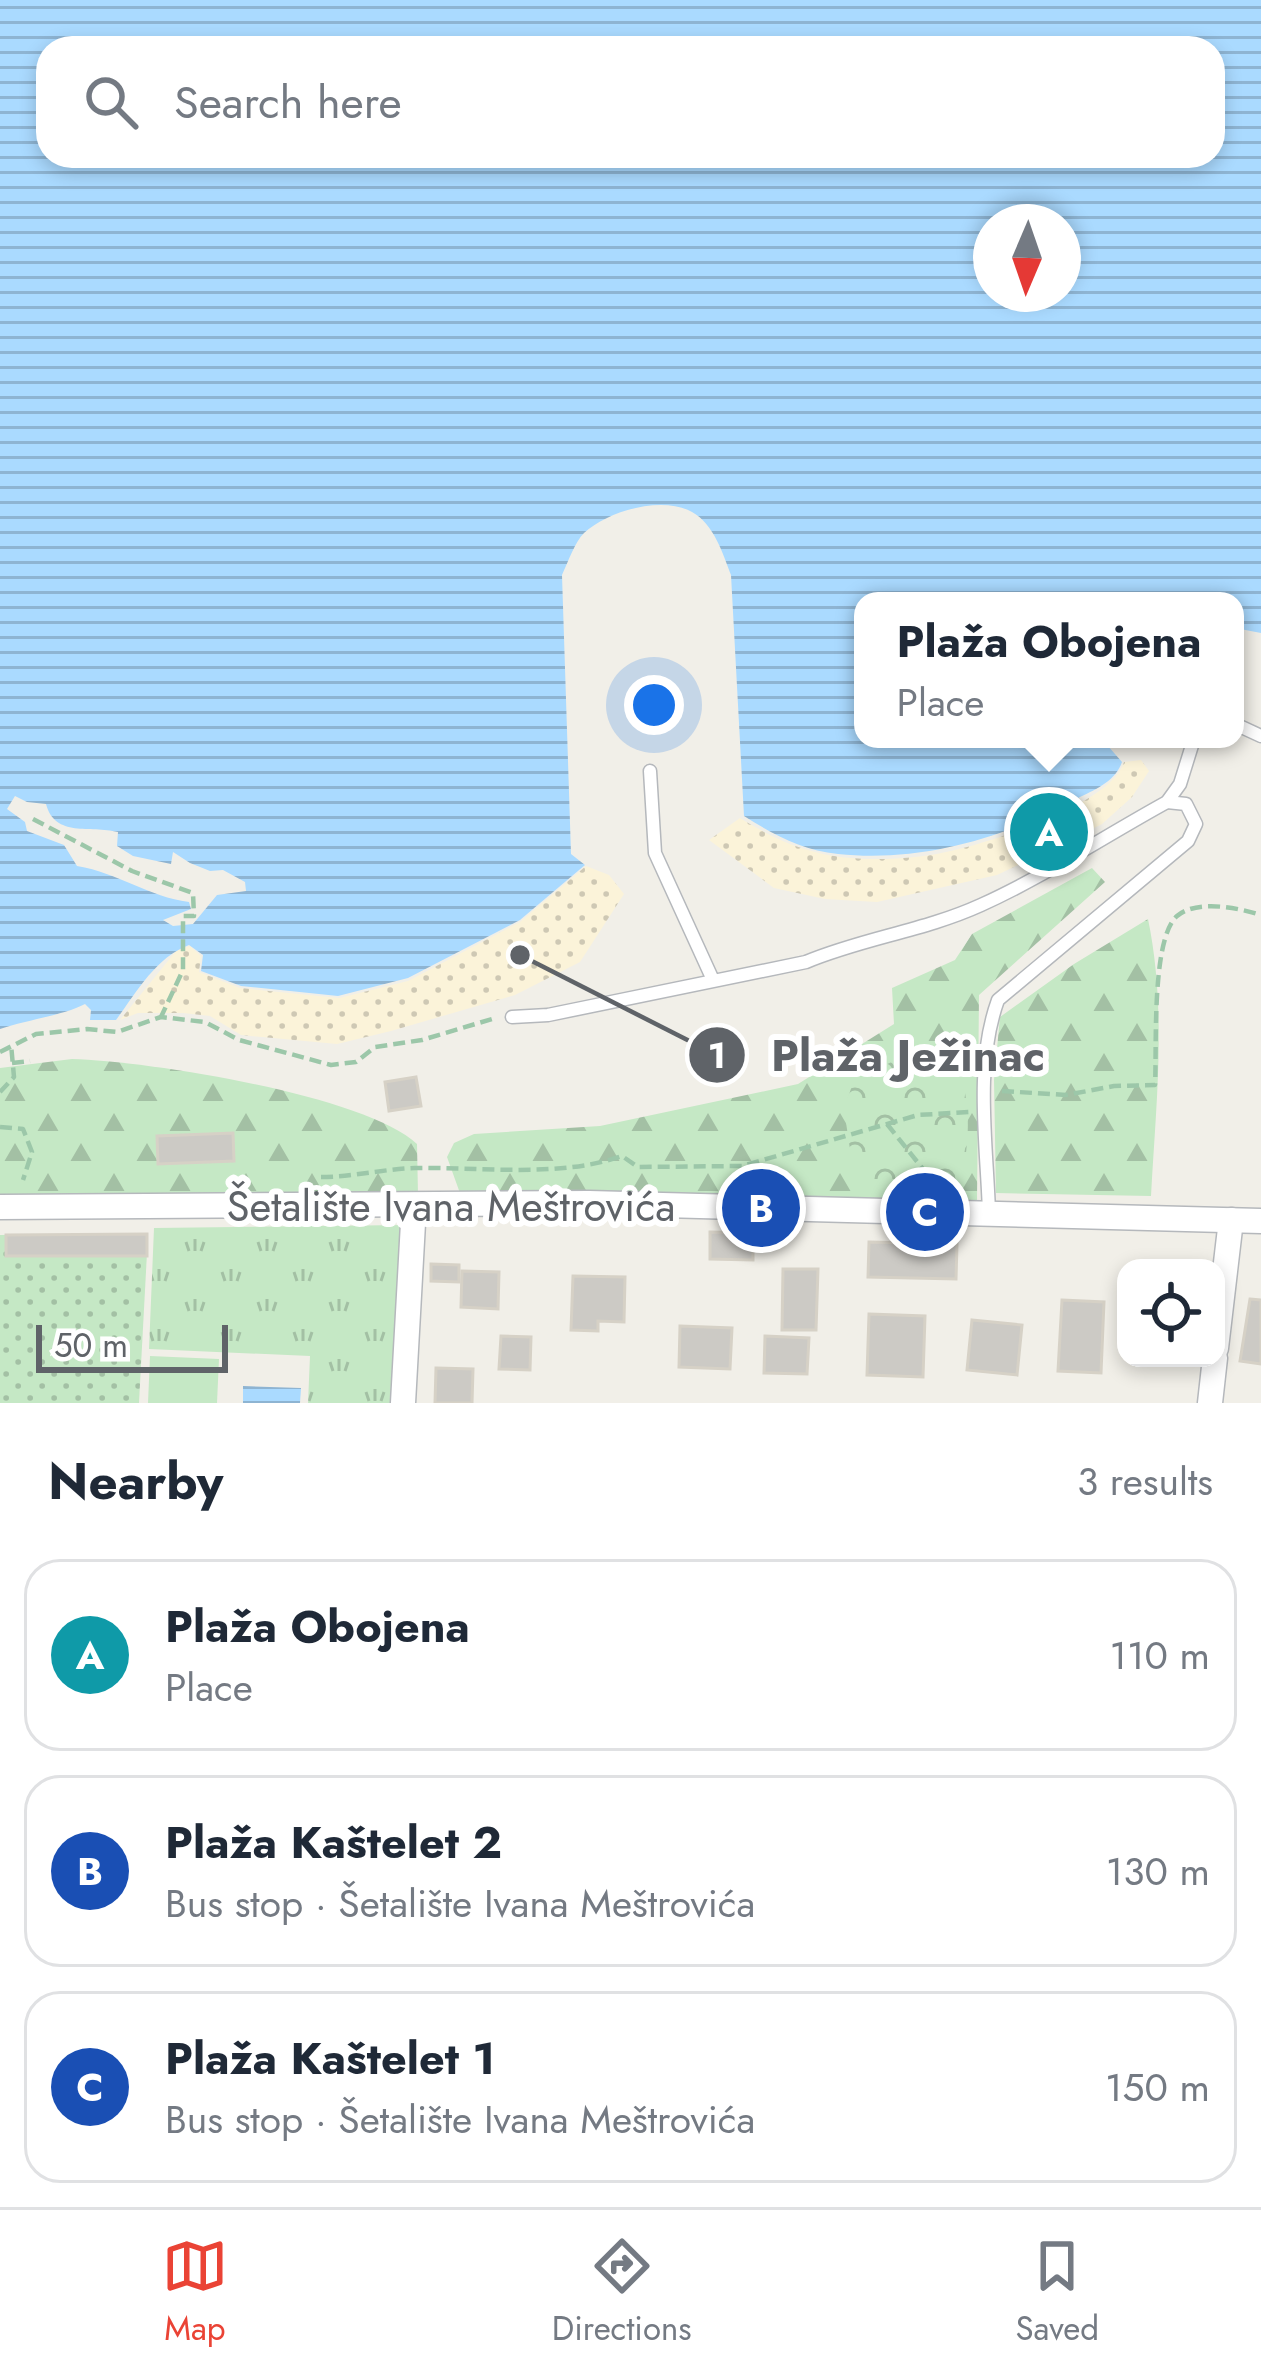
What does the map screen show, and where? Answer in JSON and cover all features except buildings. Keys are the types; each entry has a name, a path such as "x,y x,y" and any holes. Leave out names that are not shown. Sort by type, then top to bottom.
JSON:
{"street":[{"name":"Šetalište Ivana Meštrovića","path":"7,1198 589,1203 1261,1221"},
{"path":"403,1403 414,1205"},
{"path":"1225,1271 1231,1220"},
{"path":"1210,1403 1214,1367"}],"lane":[{"path":"512,1017 548,1015 806,962 842,947 906,934 979,906 1166,802 1180,784 1191,748"},
{"path":"650,771 655,853 713,980"},
{"path":"989,1213 986,1091 990,1023 998,1000 1188,841 1196,824 1186,804 1166,802"}],"path":[{"path":"32,819 132,871 193,893 194,916 183,916 183,970 160,1017"},
{"path":"986,1091 1066,1095 1155,1085 1161,969 1166,935 1176,917 1211,908 1261,915"},
{"path":"0,1052 11,1044 60,1030 117,1032 160,1017 205,1022 238,1040 331,1065 356,1062 376,1047 512,1017"},
{"path":"0,1092 14,1077 11,1044"},
{"path":"13,1063 30,1061"},
{"path":"321,1178 382,1169 530,1169 607,1162 622,1156 638,1167 742,1166 887,1124 941,1112 986,1111"},
{"path":"887,1124 958,1213"},
{"path":"0,1127 23,1129 32,1151 27,1177 7,1198"}],"green space":[{"path":"1092,868 1105,882 979,995 977,1201 461,1196 447,1157 454,1143 474,1134 600,1126 798,1084 894,1024 892,988 955,960 972,934"},
{"path":"1148,919 1159,1023 1151,1196 996,1193 994,1080 1000,1017"},
{"path":"925,1046 952,1049 964,1085 968,1133 961,1188 874,1191 855,1183 844,1109 854,1080"},
{"path":"72,1059 201,1074 352,1110 417,1144 418,1195 0,1194 0,1068"},
{"path":"405,1225 393,1403 308,1403 310,1356 149,1349 154,1228"},
{"path":"148,1234 139,1403 0,1403 0,1235"},
{"path":"150,1356 219,1359 217,1403 148,1403"}],"sand":[{"path":"1141,760 1149,771 1132,797 1102,824 997,875 877,902 825,899 774,888 709,840 740,818 785,842 834,856 879,859 941,853 1050,818 1098,792 1124,762"},
{"path":"586,866 609,875 624,894 580,962 515,995 337,1044 241,1035 210,1016 183,1013 138,1013 120,1020 176,951 190,946 201,956 199,972 240,988 339,998 408,981 520,922"}],"water":[{"path":"0,0 1261,0 1261,633 1244,630 1244,592 854,592 854,748 1110,748 1122,762 1111,779 994,835 901,855 825,852 766,829 744,816 731,575 725,558 712,532 692,512 666,505 636,508 584,533 562,575 571,854 585,865 520,920 408,978 338,996 241,986 201,971 203,955 189,945 157,967 116,1020 90,1020 91,1010 85,1004 0,1029","holes":["15,796 46,804 65,826 118,832 117,846 133,856 171,864 173,852 210,871 223,870 245,882 246,891 217,895 193,924 173,926 163,920 191,909 189,902 77,866 64,845 27,831 25,822 7,809"]},
{"path":"243,1386 301,1388 300,1403 243,1403"}],"place":[{"name":"Plaža Obojena","path":"1049,832"},
{"name":"Plaža Ježinac","path":"520,955"},
{"name":"Plaža Kaštelet 2","path":"761,1208"},
{"name":"Plaža Kaštelet 1","path":"925,1212"}]}
